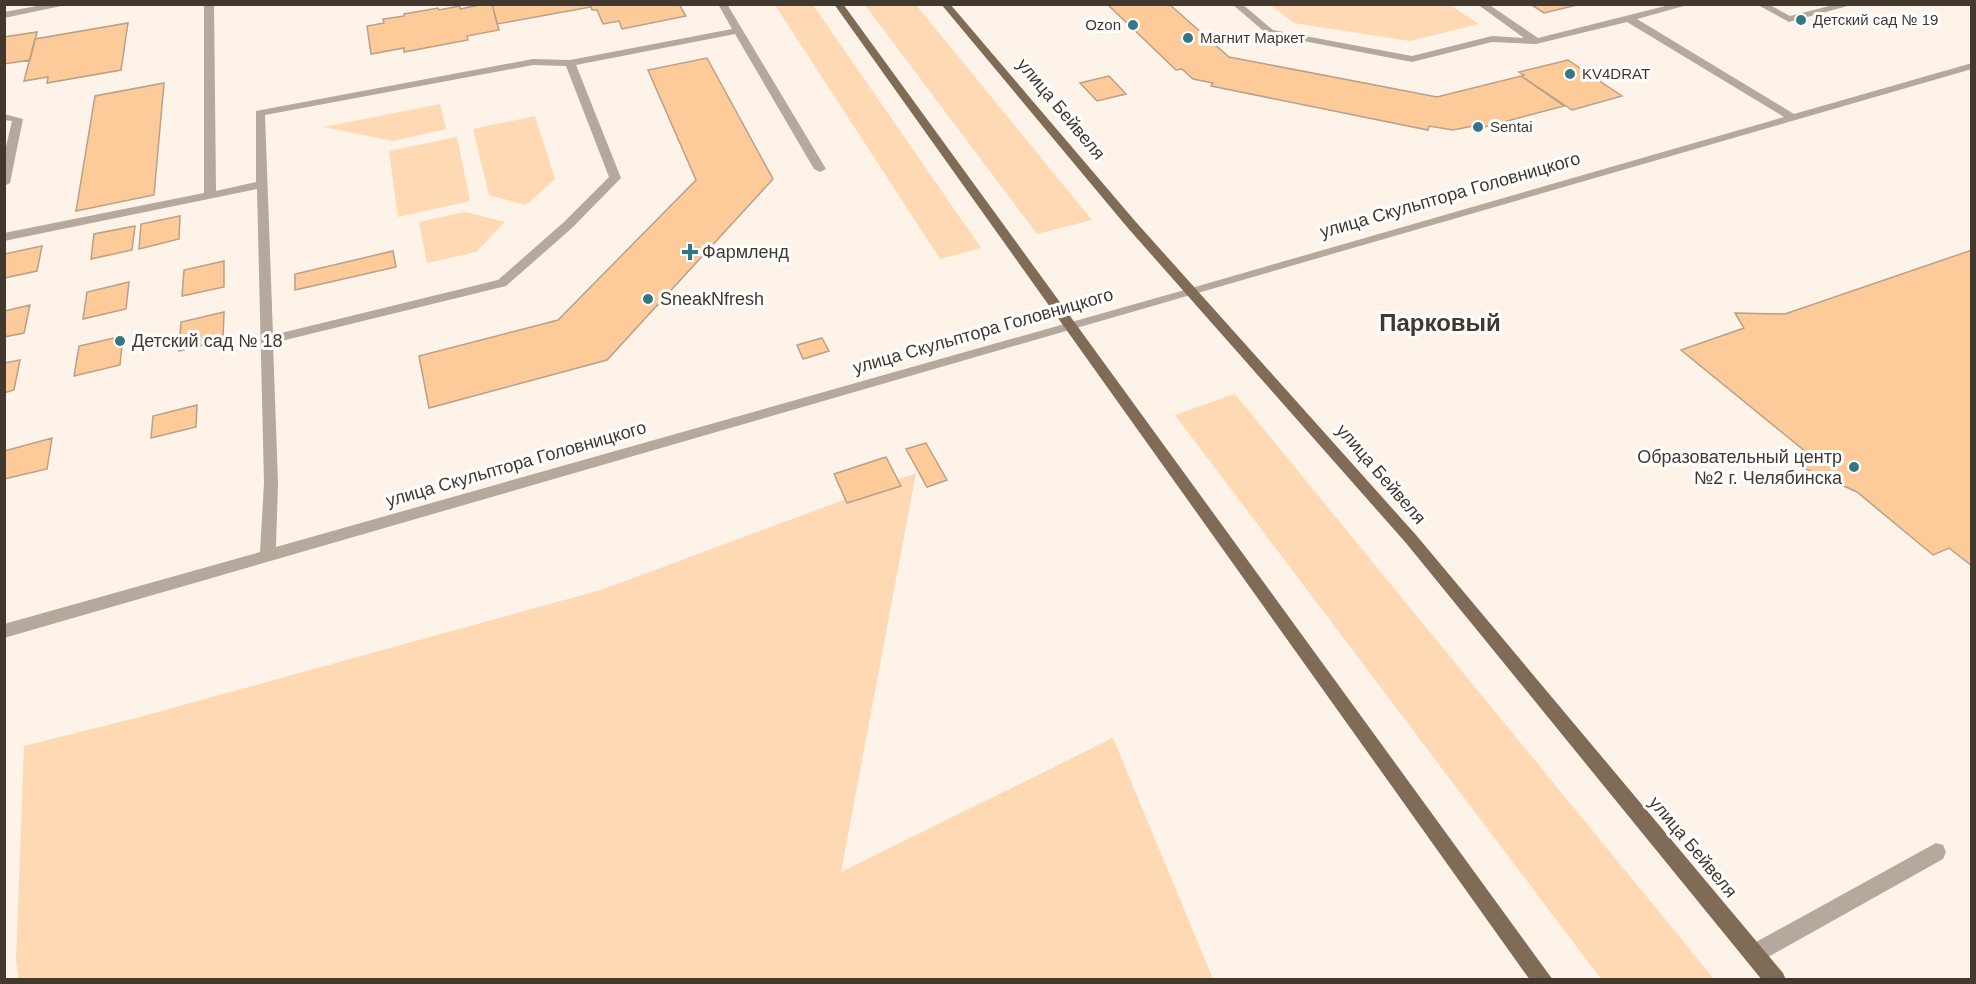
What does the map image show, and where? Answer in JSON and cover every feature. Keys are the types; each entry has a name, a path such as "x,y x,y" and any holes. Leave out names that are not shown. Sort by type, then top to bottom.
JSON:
{"main road":[{"path":"838,4 1543,980"},
{"name":"улица Бейвеля","path":"945,4 1192,292 1411,539 1776,980"}],"street":[{"path":"4,15 67,4"},
{"path":"209,4 210,195"},
{"path":"722,4 820,169"},
{"path":"1236,4 1269,32 1412,59 1492,39 1536,41 1687,4"},
{"path":"1481,4 1536,41"},
{"path":"1760,4 1789,19 1851,4"},
{"path":"1628,18 1792,117"},
{"path":"268,555 271,483 260,113 533,62 570,63 738,31"},
{"path":"265,341 502,283 568,225 615,178 570,63"},
{"name":"улица Скульптора Головницкого","path":"4,631 1192,292 1282,264 1971,66"},
{"path":"4,117 18,119 4,183"},
{"path":"4,237 261,185"},
{"path":"1754,954 1936,852"}],"shaded area":[{"path":"775,5 813,5 981,248 940,259"},
{"path":"865,5 916,5 1092,220 1037,234"},
{"path":"1271,5 1450,5 1479,24 1410,41 1294,23"},
{"path":"440,104 446,129 393,141 324,127"},
{"path":"535,116 555,179 526,205 489,195 473,129"},
{"path":"457,137 470,201 398,217 389,151"},
{"path":"465,212 505,222 476,252 427,263 419,222"},
{"path":"1235,394 1714,979 1601,979 1175,415"},
{"path":"916,473 841,872 1113,738 1213,979 19,980 16,961 24,746 140,717 601,590"}],"building":[{"path":"492,4 499,30 467,36 468,40 404,52 404,48 371,54 367,26 384,23 383,19 404,16 404,14 460,6 460,9"},
{"path":"492,4 590,4 591,7 497,24"},
{"path":"590,4 679,4 686,16 622,29 619,21 603,24 597,10 592,10"},
{"path":"1107,4 1169,4 1229,57 1437,97 1521,76 1564,106 1477,129 1473,126 1453,130 1429,126 1428,130 1211,86 1213,83 1193,79 1182,69 1176,70"},
{"path":"1530,4 1581,4 1544,13"},
{"path":"128,23 121,70 47,83 48,77 24,81 35,39"},
{"path":"37,32 30,60 4,64 4,37"},
{"path":"707,58 773,179 607,360 429,408 419,356 558,320 696,180 648,70"},
{"path":"1568,60 1622,96 1572,110 1521,76 1524,75 1519,72"},
{"path":"1109,76 1126,94 1097,101 1080,83"},
{"path":"164,83 154,195 76,211 95,96"},
{"path":"180,216 179,239 139,249 141,224"},
{"path":"135,226 132,250 91,259 94,234"},
{"path":"42,246 37,271 4,278 4,254"},
{"path":"1972,250 1972,566 1949,548 1933,555 1857,492 1797,465 1806,452 1681,350 1744,328 1735,313 1785,314"},
{"path":"393,251 396,267 295,290 295,274"},
{"path":"224,261 224,287 182,296 184,270"},
{"path":"129,282 126,309 83,319 87,292"},
{"path":"30,305 24,333 4,337 4,311"},
{"path":"224,312 223,340 179,351 181,322"},
{"path":"123,336 120,365 74,376 79,346"},
{"path":"822,338 829,351 803,359 797,345"},
{"path":"20,360 14,390 4,393 4,363"},
{"path":"197,405 196,427 151,438 153,416"},
{"path":"52,438 47,469 4,479 4,451"},
{"path":"926,443 947,480 927,487 906,449"},
{"path":"886,457 901,486 847,503 834,474"}],"place":[{"name":"Детский сад № 19","path":"1801,20"},
{"name":"Ozon","path":"1133,25"},
{"name":"Магнит Маркет","path":"1188,38"},
{"name":"KV4DRAT","path":"1570,74"},
{"name":"Sentai","path":"1478,127"},
{"name":"Фармленд","path":"690,252"},
{"name":"SneakNfresh","path":"648,299"},
{"name":"Детский сад № 18","path":"120,341"},
{"name":"Образовательный центр №2 г. Челябинска","path":"1854,467"}],"district":[{"name":"Парковый","path":"1440,323"}]}
